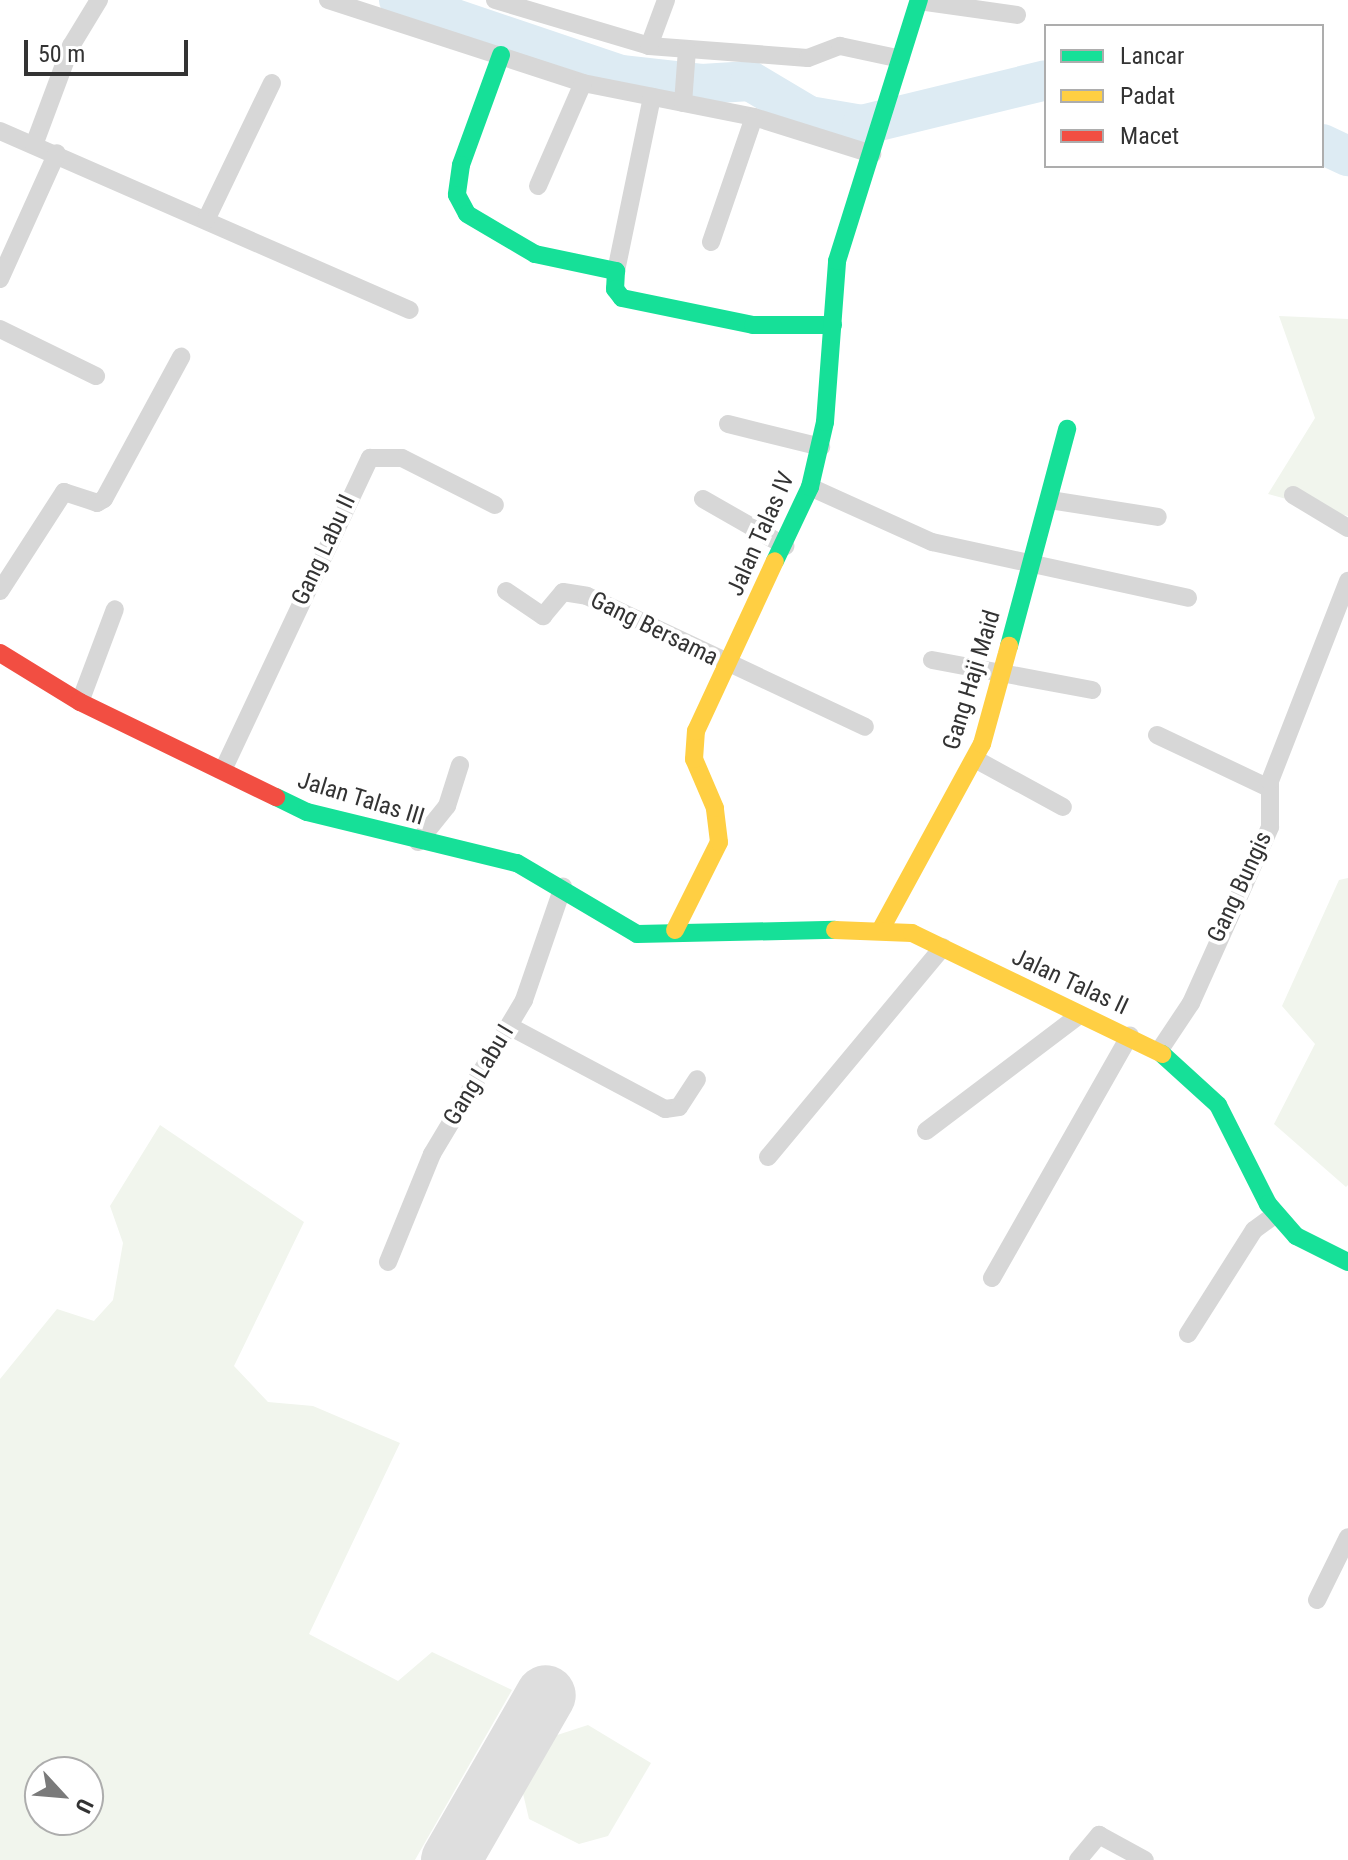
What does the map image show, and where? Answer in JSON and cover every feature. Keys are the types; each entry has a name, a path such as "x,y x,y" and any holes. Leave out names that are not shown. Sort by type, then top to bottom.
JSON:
{"street":[{"path":"34,145 71,46 99,0"},
{"path":"328,0 583,83 652,97 684,92 754,117 874,147"},
{"path":"495,0 545,8 649,46 808,58 840,46 901,59"},
{"path":"649,46 666,0"},
{"path":"919,0 1017,15"},
{"name":"Jalan Talas IV","path":"675,930 719,842 694,741 810,487 821,447 837,261 919,0"},
{"path":"684,92 687,50"},
{"path":"501,55 461,165 457,195 467,214 535,254 616,271"},
{"path":"206,220 272,83"},
{"path":"538,186 583,83"},
{"path":"652,97 616,271 615,289 622,298 753,325 833,325"},
{"path":"711,242 754,117"},
{"path":"0,131 57,153 410,310"},
{"path":"0,279 57,153"},
{"path":"0,329 96,376"},
{"path":"0,591 64,492 97,503 104,499 181,357"},
{"path":"728,424 821,447"},
{"name":"Gang Haji Maid","path":"881,929 975,759 1002,676 1067,429"},
{"name":"Gang Labu II","path":"223,770 370,458 402,458 495,505"},
{"path":"810,487 903,533 1033,559 1188,598"},
{"path":"1293,495 1348,528"},
{"path":"703,499 785,546"},
{"path":"1050,500 1158,517"},
{"name":"Gang Bungis","path":"1159,1051 1191,1003 1270,827 1269,788 1342,617 1348,581"},
{"name":"Gang Bersama","path":"506,591 545,616 563,592 572,591 728,665"},
{"path":"80,702 115,609"},
{"name":"Jalan Talas III","path":"0,653 80,702 307,812 418,842 504,859 563,887 637,934 675,930"},
{"path":"932,660 1002,676 1092,690"},
{"path":"728,665 865,727"},
{"path":"1157,735 1269,788"},
{"path":"975,759 1063,807"},
{"path":"418,842 447,806 460,765"},
{"name":"Gang Labu I","path":"388,1262 432,1154 509,1026 541,961 563,887"},
{"name":"Jalan Talas II","path":"675,930 881,929 943,947 1078,1016 1130,1035 1159,1051 1218,1105 1276,1214 1307,1246 1348,1262"},
{"path":"768,1157 943,947"},
{"path":"926,1131 1078,1016"},
{"path":"509,1026 665,1109 679,1107 697,1079"},
{"path":"992,1278 1130,1035"},
{"path":"1188,1334 1254,1230 1276,1214"},
{"path":"1317,1600 1348,1537"},
{"path":"1078,1860 1099,1835 1145,1860"}],"shaded area":[{"path":"1279,316 1348,319 1348,516 1268,494 1315,418"},
{"path":"1348,878 1346,1187 1274,1124 1315,1044 1282,1006 1339,880"},
{"path":"160,1125 304,1222 234,1366 268,1402 313,1406 400,1443 309,1634 398,1681 432,1652 512,1690 415,1860 0,1860 0,1379 57,1309 94,1321 113,1300 123,1243 110,1206"},
{"path":"588,1725 651,1763 608,1836 579,1844 529,1819 521,1785 548,1738"}],"waterway":[{"path":"399,0 621,75 702,84 750,81 809,116 862,125 1044,80"},
{"path":"1324,145 1348,156"}],"taxiway":[{"path":"451,1860 546,1695"}],"traffic: fast":[{"path":"775,561 810,487 825,422 837,261 919,0"},
{"path":"501,55 461,165 457,195 467,214 535,254 616,271 615,289 622,298 753,325 833,325"},
{"path":"1009,646 1067,429"},
{"path":"276,797 307,812 517,863 637,934 835,930"},
{"path":"1162,1054 1218,1105 1268,1204 1296,1236 1348,1262"}],"traffic: slow":[{"path":"675,930 719,842 715,808 694,759 696,731 775,561"},
{"path":"881,929 982,744 1009,646"},
{"path":"835,930 912,933 1162,1054"}],"traffic: jam":[{"path":"0,653 80,702 276,797"}]}
